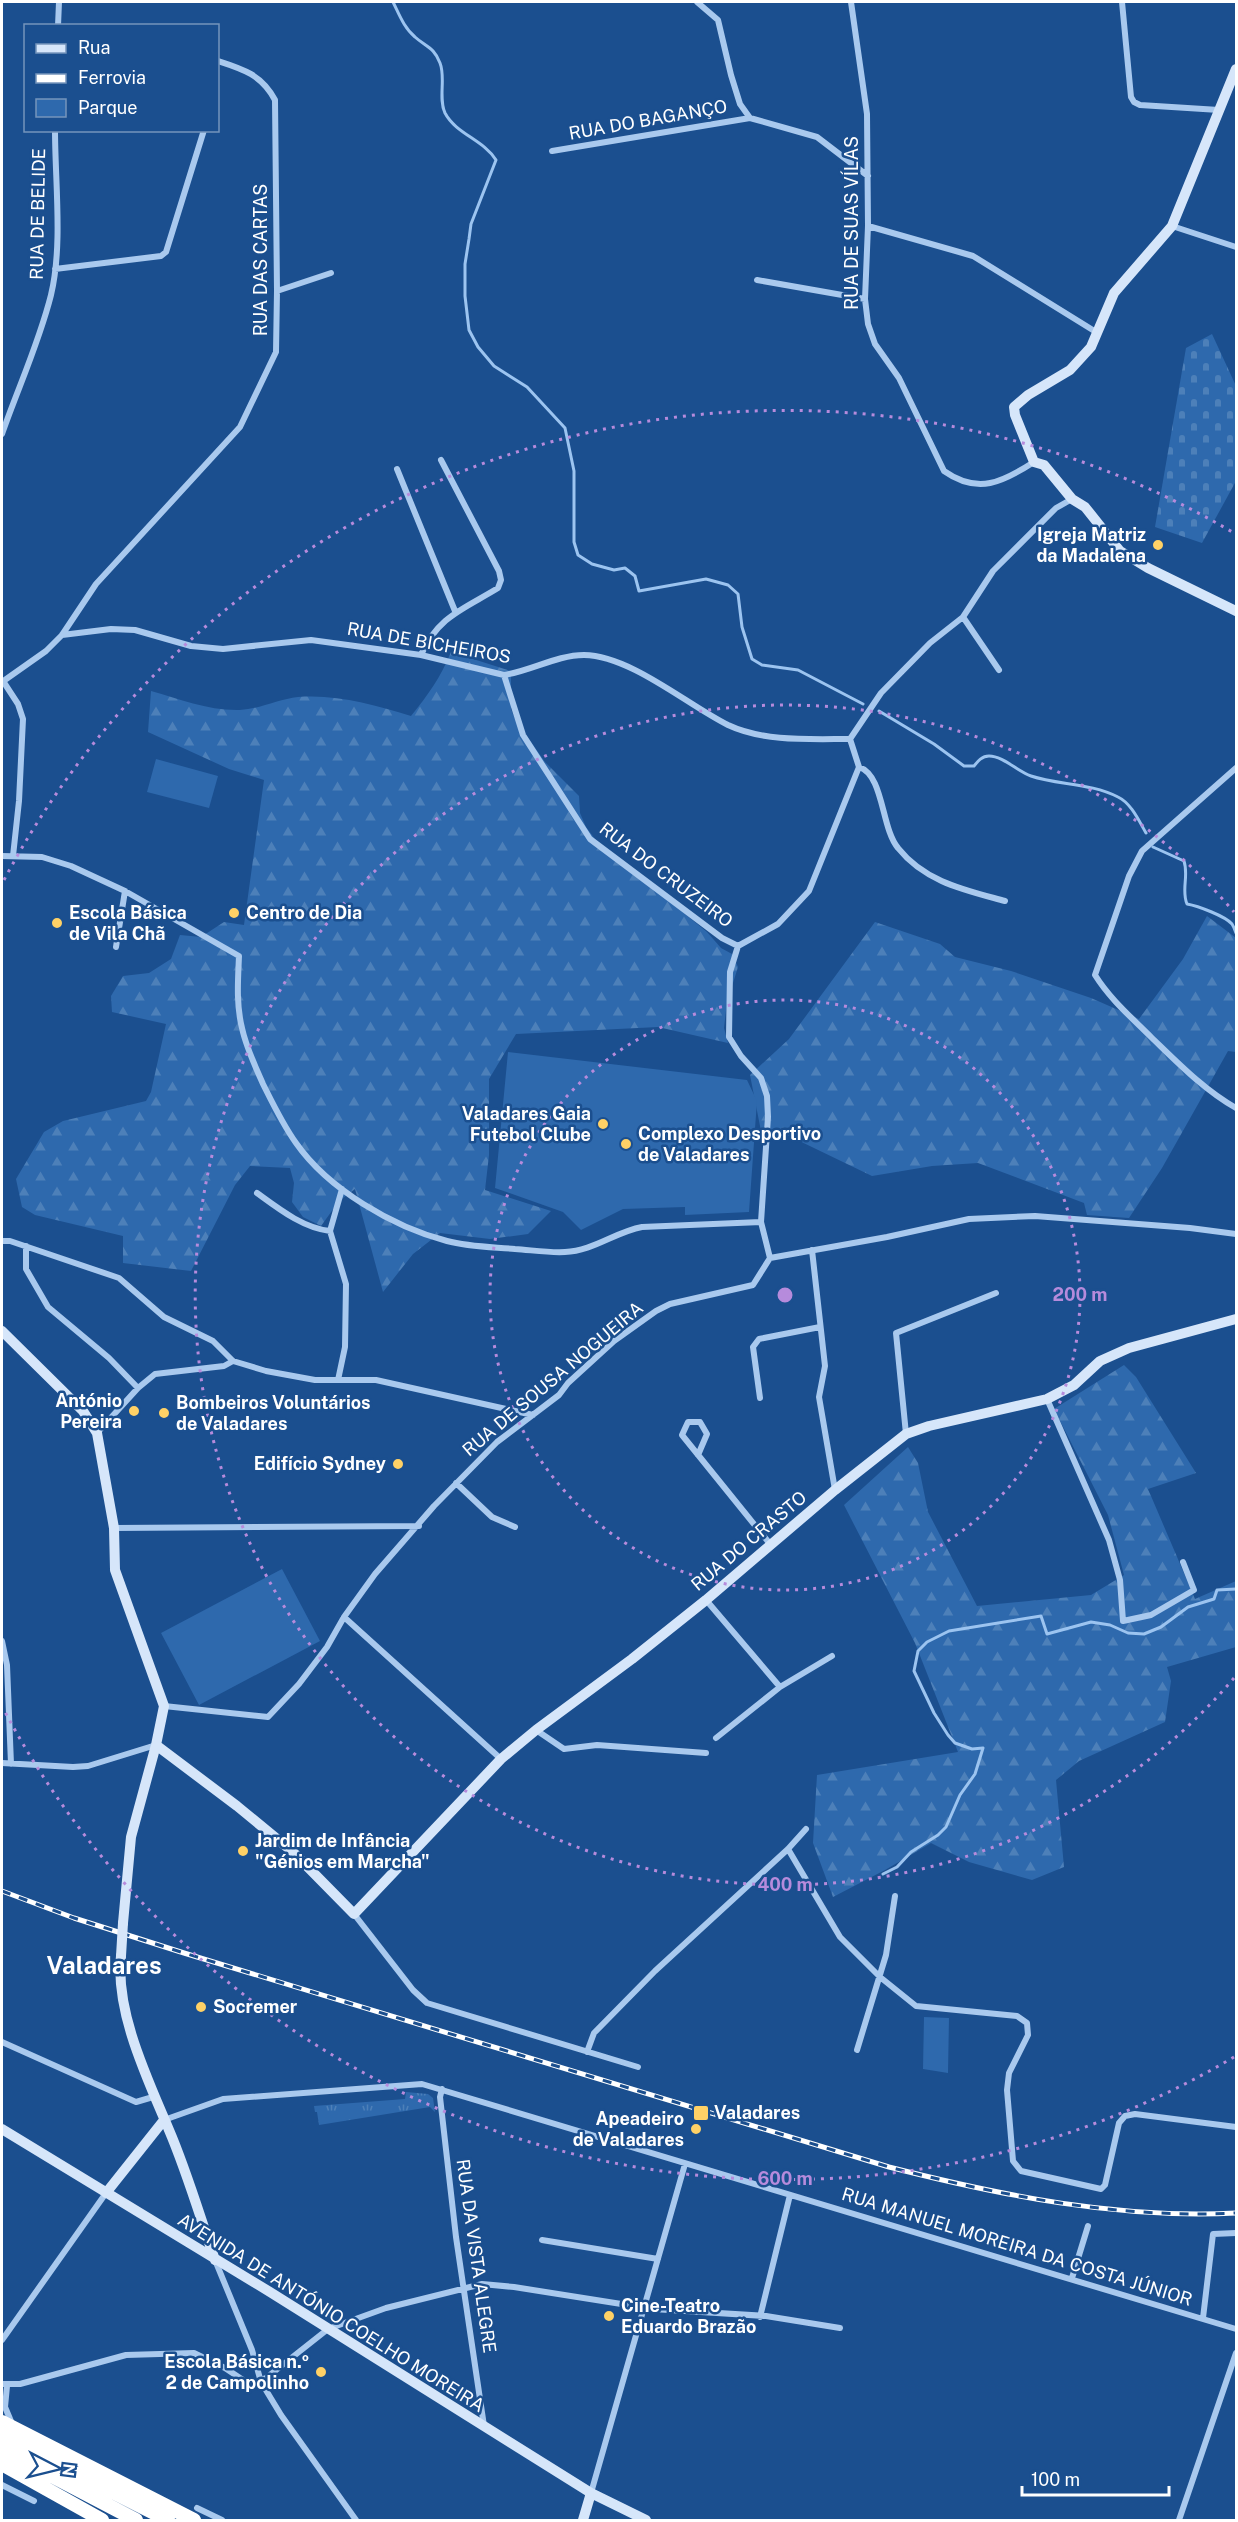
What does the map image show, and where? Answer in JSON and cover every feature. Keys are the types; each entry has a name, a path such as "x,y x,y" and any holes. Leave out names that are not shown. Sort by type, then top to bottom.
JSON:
{"highway":[{"path":"2,2422 196,2514"},
{"path":"2,2436 168,2520"},
{"path":"2,2450 136,2520"},
{"path":"2,2464 102,2520"}],"street":[{"path":"57,24 59,2"},
{"path":"697,2 718,20 740,104 750,118 817,137 868,176"},
{"name":"RUA DE SUAS VÍLAS","path":"851,2 867,114 868,226 865,299 867,324 875,344 899,378 944,471 958,480 976,485 994,483 1019,472 1034,462"},
{"path":"1122,2 1131,97 1134,102 1140,105 1220,110"},
{"name":"RUA DAS CARTAS","path":"62,635 96,584 240,427 276,352 278,291 275,100 267,84 240,68 219,60"},
{"path":"1236,69 1172,226 1114,292 1091,347 1070,370 1028,395 1014,407 1014,415 1034,462 1044,465 1072,499 1086,507 1120,551 1148,568 1210,596 1236,611"},
{"name":"RUA DO BAGANÇO","path":"552,152 750,118"},
{"name":"RUA DE BELIDE","path":"2,434 51,294 55,269 55,132"},
{"path":"55,269 161,256 166,252 203,132"},
{"path":"868,226 973,256 1096,332"},
{"path":"1172,226 1236,246"},
{"path":"278,291 331,273"},
{"path":"757,280 865,299"},
{"path":"421,655 429,636 455,611 498,588 501,580 500,572 441,460"},
{"path":"397,468 455,611"},
{"path":"1005,901 955,887 925,874 897,848 889,833 875,782 866,769 859,767 850,739 881,693 930,643 963,617 993,571 1056,508 1072,499"},
{"path":"963,617 999,670"},
{"name":"RUA DE BICHEIROS","path":"62,635 111,628 135,630 191,646 222,649 311,640 421,655 504,675 566,657 584,655 607,658 729,726 783,737 850,739"},
{"path":"13,856 19,801 23,719 18,704 2,682 46,651 62,635"},
{"name":"RUA DO CRUZEIRO","path":"504,675 523,735 590,839 722,938 738,946 778,924 809,891 859,767"},
{"path":"1236,768 1142,851 1129,876 1095,975 1106,993 1165,1050 1217,1097 1236,1107"},
{"path":"2,856 42,857 71,866 125,891 239,956 238,1005 242,1029 253,1062 273,1104 297,1144 320,1170 361,1202 395,1220 447,1241 466,1245 562,1253 581,1251 625,1230 642,1227 760,1222"},
{"path":"116,947 125,891"},
{"path":"738,946 730,972 729,1038 741,1056 761,1078 767,1096 760,1222 770,1258 969,1219 1035,1216 1190,1228 1236,1234"},
{"path":"338,1380 345,1347 346,1284 330,1231 342,1189"},
{"path":"257,1193 317,1230 330,1231"},
{"path":"2,1241 10,1240 119,1278 164,1317 213,1341 233,1361 276,1373 315,1380 376,1380 533,1415"},
{"path":"26,1246 27,1269 48,1307 109,1358 138,1388"},
{"path":"812,1250 825,1366 819,1396 835,1490"},
{"name":"RUA DE SOUSA NOGUEIRA","path":"164,1706 268,1717 299,1684 327,1647 344,1617 375,1574 456,1483 497,1442 559,1395 568,1383 614,1341 656,1311 670,1304 753,1285 770,1258"},
{"path":"906,1434 896,1333 996,1293"},
{"name":"RUA DO CRASTO","path":"354,1914 501,1760 536,1730 632,1659 706,1600 835,1490 906,1434 929,1426 1047,1399 1074,1385 1100,1360 1129,1348 1236,1319"},
{"path":"760,1398 753,1347 759,1339 820,1327"},
{"path":"2,1331 83,1411 97,1433 114,1528 116,1570 164,1706 156,1745 130,1837 118,1978 122,1997 153,2097 164,2120 215,2260 252,2350 261,2382 281,2415 356,2520"},
{"path":"97,1433 138,1388 155,1374 225,1366 233,1361"},
{"path":"1047,1399 1109,1539 1120,1580 1123,1621 1151,1615 1194,1590 1184,1562"},
{"path":"698,1455 708,1434 700,1422 688,1422 682,1435 698,1455 770,1544"},
{"path":"456,1483 492,1517 515,1527"},
{"path":"114,1528 419,1526"},
{"path":"706,1600 780,1687"},
{"path":"344,1617 501,1760"},
{"path":"2,1641 8,1665 11,1764"},
{"path":"716,1738 780,1687 832,1656"},
{"path":"536,1730 564,1749 597,1745 706,1753"},
{"path":"2,1763 88,1766 156,1745"},
{"path":"156,1745 293,1852 354,1914 413,1990 427,2003 638,2067"},
{"path":"587,2052 594,2033 655,1971 788,1850 806,1829"},
{"path":"788,1850 840,1937 880,1977 916,2006 1017,2016 1028,2023 1028,2034 1009,2073 1007,2090 1013,2161 1021,2171 1101,2189 1105,2185 1119,2123 1125,2116 1135,2114 1236,2127"},
{"path":"857,2050 886,1955 895,1896"},
{"path":"2,2042 136,2102 153,2097"},
{"name":"RUA MANUEL MOREIRA DA COSTA JÚNIOR","path":"164,2120 223,2099 422,2084 1236,2329"},
{"name":"RUA DA VISTA ALEGRE","path":"441,2089 440,2097 456,2237 466,2288 484,2426"},
{"path":"2,2340 106,2193 164,2120"},
{"name":"AVENIDA DE ANTÓNIO COELHO MOREIRA","path":"2,2129 591,2493 646,2520"},
{"path":"583,2520 685,2164"},
{"path":"760,2316 790,2195"},
{"path":"1072,2278 1088,2226"},
{"path":"1203,2318 1213,2234 1236,2233"},
{"path":"542,2240 658,2259"},
{"path":"15,2429 5,2407 4,2385 20,2384 126,2355 160,2353 194,2353 225,2368 249,2384 261,2382 328,2329 386,2308 482,2284 645,2307 760,2316 840,2328"},
{"path":"1179,2520 1236,2353"},
{"path":"2,2485 34,2501"},
{"path":"196,2514 222,2520"}],"green space":[{"path":"1212,334 1236,386 1236,481 1202,543 1155,527 1186,348"},
{"path":"451,652 511,671 511,709 515,719 545,762 579,796 580,813 586,827 598,843 624,861 707,932 721,948 732,954 738,967 727,1002 724,1028 728,1043 658,1027 516,1034 489,1079 489,1155 485,1190 551,1211 528,1234 490,1239 440,1233 413,1254 383,1292 355,1189 339,1201 321,1226 303,1217 292,1202 294,1183 290,1168 250,1166 235,1185 191,1271 123,1263 123,1236 35,1215 22,1207 16,1179 44,1132 63,1121 146,1101 151,1092 166,1024 112,1012 111,996 123,976 149,973 171,959 180,935 201,937 224,922 244,925 264,780 229,769 148,732 151,691 217,709 240,710 291,698 327,697 355,701 411,716 434,685"},
{"path":"156,759 218,776 209,808 147,792"},
{"path":"1207,916 1236,938 1236,1052 1228,1051 1162,1168 1129,1218 1087,1215 1084,1203 978,1163 932,1166 872,1176 785,1134 761,1131 750,1075 789,1039 875,922 940,944 955,957 1011,971 1091,998 1139,1019 1183,959"},
{"name":"Complexo Desportivo de Valadares","path":"508,1052 747,1080 757,1101 749,1212 685,1215 685,1207 623,1209 581,1230 563,1212 495,1188"},
{"path":"1124,1365 1136,1377 1196,1473 1148,1489 1195,1599 1236,1581 1236,1647 1167,1667 1171,1681 1165,1722 1079,1761 1056,1780 1064,1867 1032,1880 969,1862 931,1843 833,1897 813,1843 817,1775 958,1752 915,1643 844,1505 908,1447 918,1463 928,1512 977,1606 1091,1595 1124,1575 1108,1515 1054,1409"},
{"path":"282,1569 320,1641 199,1705 161,1633"},
{"path":"924,2017 949,2018 948,2073 923,2069"},
{"path":"406,2092 428,2094 433,2098 435,2112 430,2107 319,2125 317,2112 315,2112 314,2106 405,2099"}],"waterway":[{"path":"393,2 408,29 438,58 442,69 442,101 445,113 456,126 485,147 496,160 471,224 465,264 465,296 469,330 478,347 494,366 527,387 565,428 574,471 574,542 578,555 592,564 614,570 625,568 635,576 639,591 706,579 728,585 738,594 742,627 752,659 762,665 798,670 863,704"},
{"path":"879,711 934,744 964,766 974,766 984,757 989,756 1005,761 1031,776 1108,792 1123,800 1131,808 1146,833"},
{"path":"1153,847 1184,861 1187,904 1224,918 1232,924 1236,933"},
{"path":"883,1874 897,1867 911,1852 938,1835 946,1827 960,1795 975,1774 983,1748 972,1749 955,1743 934,1713 914,1671 918,1651 927,1642 949,1631 1041,1616 1047,1634 1091,1622 1110,1625 1128,1633 1144,1634 1161,1627 1188,1607 1214,1599 1217,1590 1236,1589"}],"railway":[{"path":"2,1891 74,1918 184,1953 889,2167 1018,2196 1105,2209 1192,2214 1236,2213"}],"place":[{"name":"Igreja Matriz da Madalena","path":"1158,545"},
{"name":"Centro de Dia","path":"234,913"},
{"name":"Escola Básica de Vila Chã","path":"57,923"},
{"name":"Valadares Gaia Futebol Clube","path":"603,1124"},
{"name":"Complexo Desportivo de Valadares","path":"626,1144"},
{"name":"António Pereira","path":"134,1411"},
{"name":"Bombeiros Voluntários de Valadares","path":"164,1413"},
{"name":"Edifício Sydney","path":"398,1464"},
{"name":"Jardim de Infância \"Génios em Marcha\"","path":"243,1851"},
{"name":"Socremer","path":"201,2007"},
{"name":"Valadares","path":"701,2113"},
{"name":"Apeadeiro de Valadares","path":"696,2129"},
{"name":"Cine-Teatro Eduardo Brazão","path":"609,2316"},
{"name":"Escola Básica n.º 2 de Campolinho","path":"321,2372"}],"district":[{"name":"Valadares","path":"104,1966"}]}
